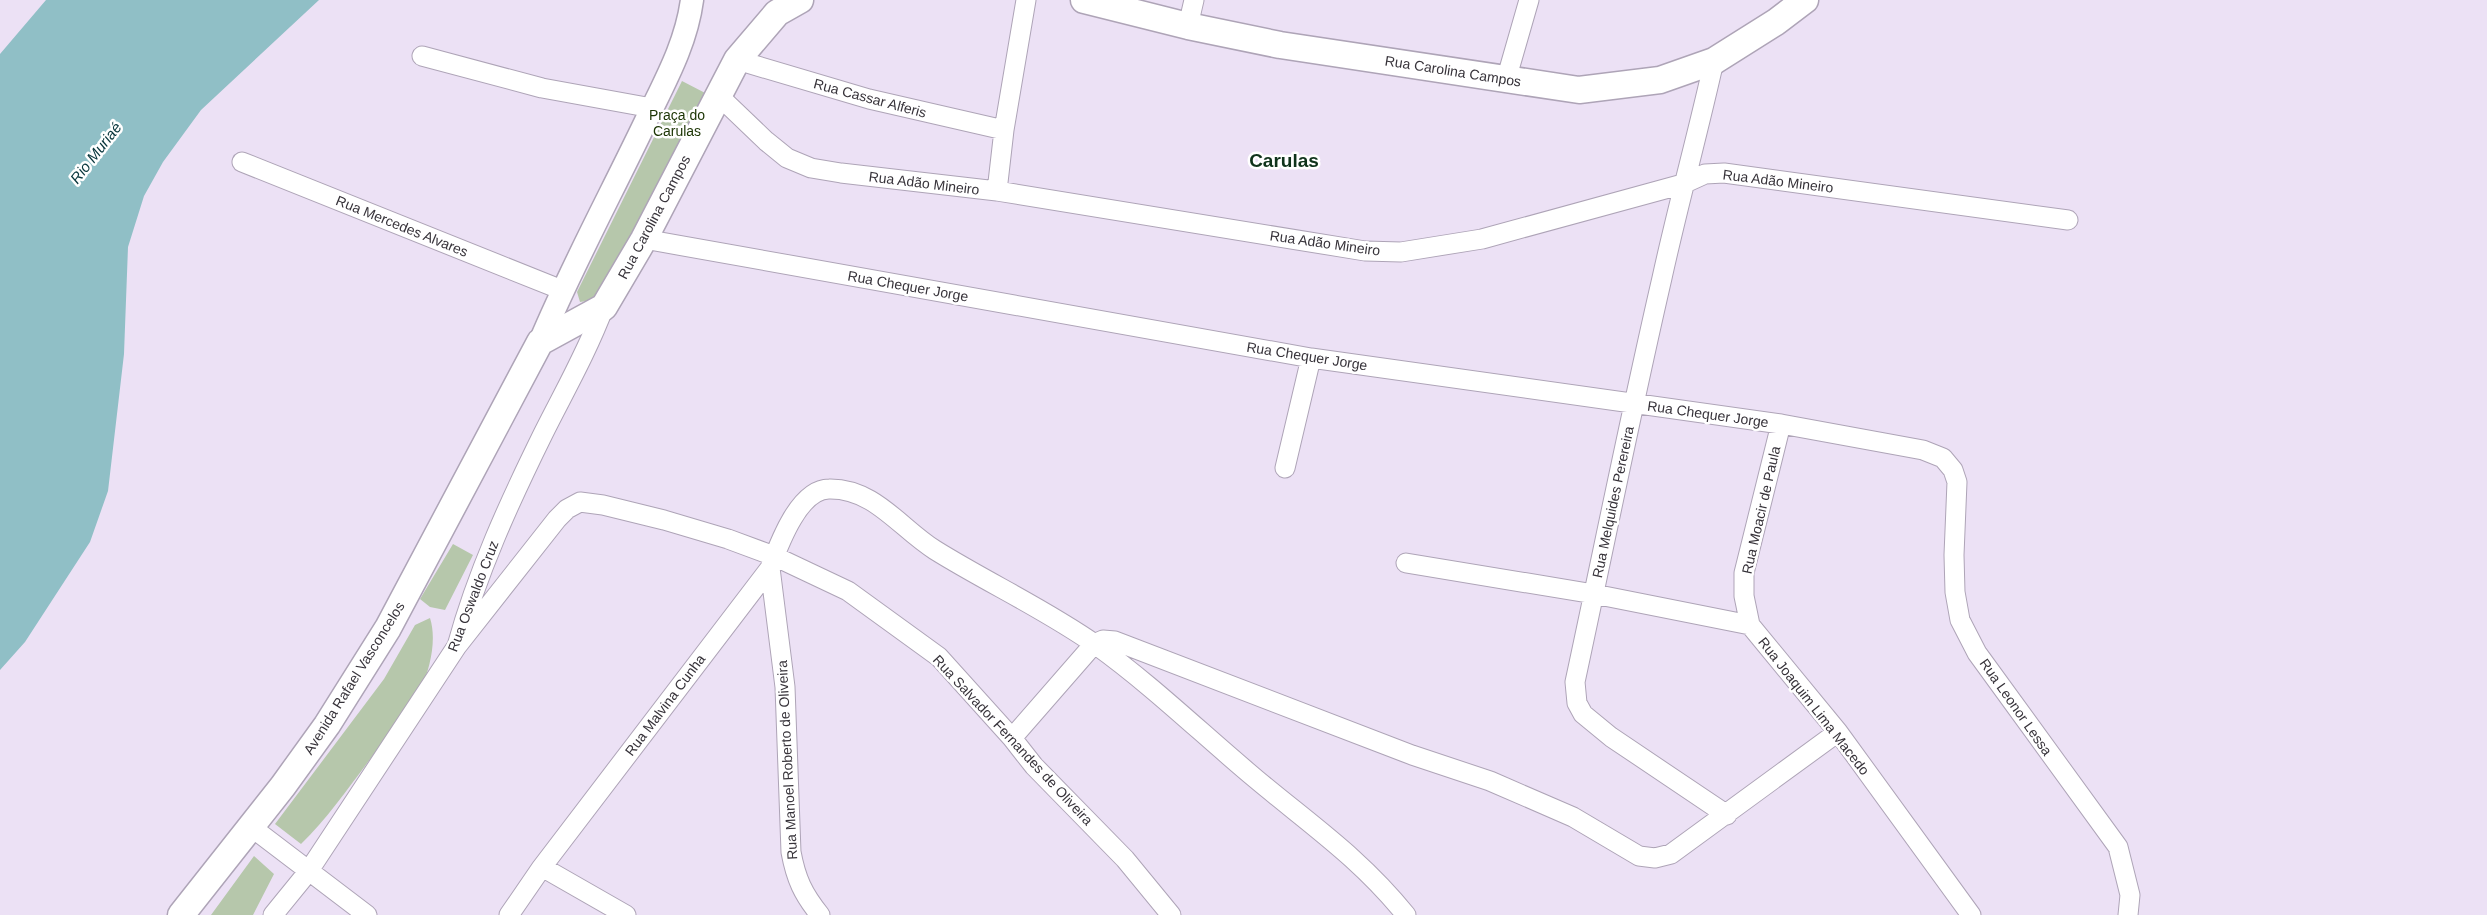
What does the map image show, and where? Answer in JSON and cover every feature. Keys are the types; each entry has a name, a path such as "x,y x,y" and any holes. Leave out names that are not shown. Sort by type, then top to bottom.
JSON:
{"main road":[{"name":"Rua Carolina Campos","path":"604,307 644,239 737,60 777,13 800,0"},
{"name":"Rua Carolina Campos","path":"1084,0 1188,26 1280,45 1579,90 1660,80 1714,61 1776,22 1805,0"},
{"path":"540,342 604,307"},
{"name":"Avenida Rafael Vasconcelos","path":"181,915 283,786 327,725 388,628 540,342"}],"street":[{"path":"540,342 562,290 682,45 692,0"},
{"path":"997,191 1004,130 1026,0"},
{"path":"1188,26 1194,0"},
{"path":"1506,80 1529,0"},
{"path":"422,56 542,88 652,108"},
{"name":"Rua Cassar Alferis","path":"737,60 869,99 1004,130"},
{"name":"Rua Melquides Perereira","path":"1714,61 1699,129 1683,184 1633,404 1575,682 1577,703 1583,714 1611,737 1727,815"},
{"name":"Rua Adão Mineiro","path":"718,96 787,158 811,168 841,174 997,191 1365,251 1401,252 1482,239 1683,184 1705,174 1741,174 2068,220"},
{"name":"Rua Mercedes Alvares","path":"242,162 562,290"},
{"name":"Rua Chequer Jorge","path":"644,239 1311,358 1781,424 1923,450 1944,458 1953,470 1958,482"},
{"name":"Rua Oswaldo Cruz","path":"273,915 308,872 458,646 467,612 502,521 543,434 584,357 604,307"},
{"path":"1285,468 1311,358"},
{"name":"Rua Moacir de Paula","path":"1750,625 1744,596 1744,573 1781,424"},
{"name":"Rua Leonor Lessa","path":"1958,482 1954,555 1955,592 1960,620 1977,653 2118,847 2130,895 2128,915"},
{"name":"Rua Malvina Cunha","path":"509,915 542,868 772,562 793,518 814,492 828,488 854,491 882,507 932,548 1094,644"},
{"name":"Rua Salvador Fernandes de Oliveira","path":"458,646 557,520 567,509 580,502 603,505 664,520 728,539 772,562 848,591 939,657 1012,738 1034,766 1125,859 1171,915"},
{"name":"Rua Manoel Roberto de Oliveira","path":"772,562 785,687 791,852 796,877 804,893 820,915"},
{"path":"1406,563 1594,594"},
{"name":"Rua Joaquim Lima Macedo","path":"1594,594 1750,625 1838,732 1971,915"},
{"path":"1012,738 1094,644 1103,640 1115,641 1412,755 1490,781 1573,817 1639,856 1655,858 1670,854 1727,815 1838,732"},
{"path":"1094,644 1147,683 1256,779 1350,854 1381,884 1406,915"},
{"path":"250,826 367,915"},
{"path":"542,868 625,915"}],"green space":[{"name":"Praça do Carulas","path":"682,81 709,95 654,198 593,300 580,302 577,292"},
{"path":"453,544 473,555 445,610 430,607 420,599"},
{"path":"430,618 433,635 432,654 421,689 413,704 333,809 301,844 275,824 384,679 415,625"},
{"path":"254,856 274,874 253,915 211,915"}],"water":[{"name":"Rio Muriaé","path":"46,0 319,0 201,110 163,162 144,196 128,247 124,354 108,491 90,542 25,642 0,670 0,54"}],"district":[{"name":"Carulas","path":"1284,160"}]}
